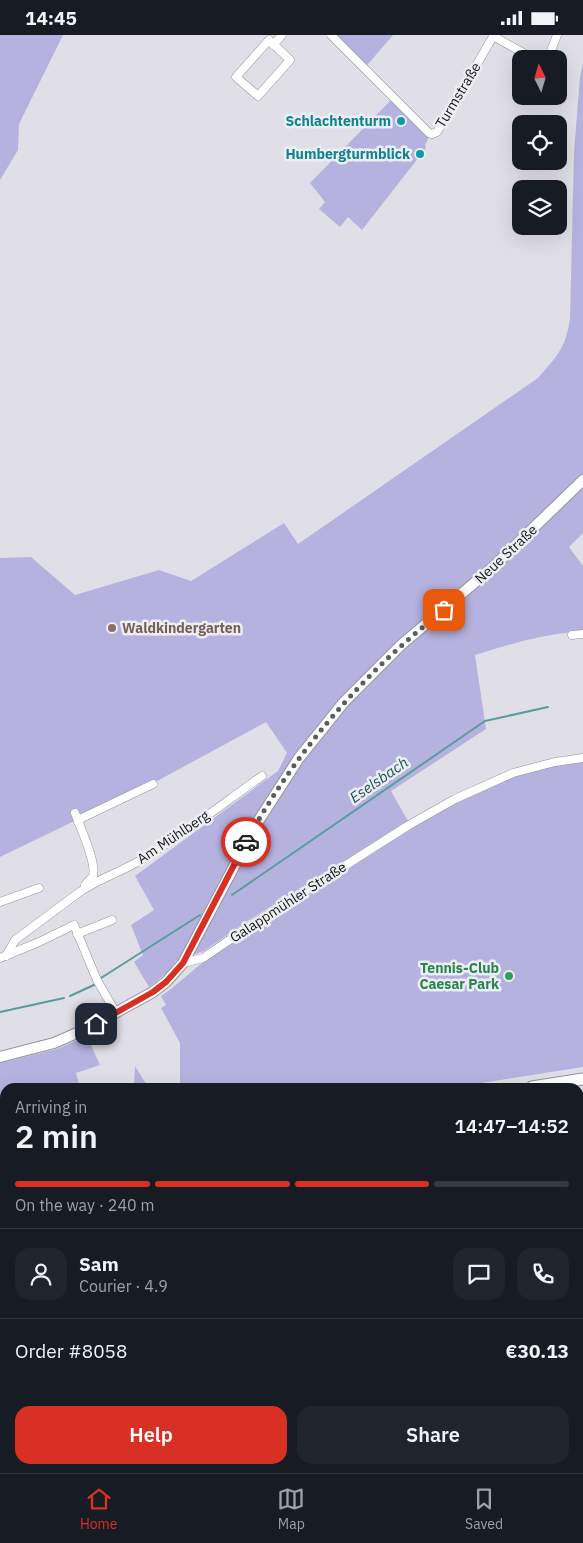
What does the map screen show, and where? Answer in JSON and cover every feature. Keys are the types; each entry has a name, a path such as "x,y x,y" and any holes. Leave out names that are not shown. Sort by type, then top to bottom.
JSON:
{"highway":[{"path":"558,1083 583,1079"}],"main road":[{"name":"Neue Straße","path":"183,963 257,823 302,755 338,710 401,645 493,567 583,480"},
{"path":"0,1057 54,1043 86,1029 153,992 166,982 183,963"}],"street":[{"path":"273,45 282,35"},
{"name":"Turmstraße","path":"331,35 433,138 494,35 519,50"},
{"path":"551,50 557,35"},
{"path":"269,40 273,45 290,60 258,96 236,77 269,40"},
{"path":"572,635 583,634"},
{"name":"Galappmühler Straße","path":"183,963 203,958 409,825 456,799 513,773 555,762 583,758"},
{"name":"Am Mühlberg","path":"3,957 15,940 81,891 137,862 163,846 262,776"},
{"path":"78,822 82,818 154,784"},
{"name":"Am Mühlberg","path":"75,813 94,873 81,891"},
{"path":"0,902 39,888"},
{"path":"77,934 112,919"},
{"path":"3,957 74,925 97,980 116,1013"}],"shaded area":[{"path":"0,35 63,35 19,124 18,150 0,180"},
{"path":"327,35 393,35 363,70"},
{"path":"583,63 583,533 569,547 583,566 583,632 556,634 514,643 475,655 486,729 391,791 408,821 249,920 204,951 176,961 168,972 149,987 134,962 143,955 131,925 154,910 135,876 278,771 287,753 266,722 159,780 0,857 0,558 31,557 75,595 159,570 191,581 284,523 298,544 538,378 560,351 566,337 570,318 574,152 580,77"},
{"path":"392,99 429,137 425,145 426,148 362,230 348,217 340,227 319,209 325,202 310,183"},
{"path":"583,761 583,1067 481,1083 180,1083 180,1043 161,1008 166,1005 161,996 202,963 423,821 484,789 516,776 549,766"},
{"path":"87,1036 100,1065 76,1073 79,1083 0,1083 0,1063 57,1049"},
{"path":"135,1066 146,1083 134,1083"}],"waterway":[{"name":"Eselsbach","path":"232,895 485,721 548,707"},
{"name":"Eselsbach","path":"101,978 200,915"},
{"name":"Eselsbach","path":"70,996 96,984"},
{"name":"Eselsbach","path":"0,1012 64,998"}],"way so far":[{"path":"246,842 291,770 344,702 401,645 444,610"}],"place":[{"name":"Schlachtenturm","path":"401,121"},
{"name":"Humbergturmblick","path":"420,154"},
{"name":"Waldkindergarten","path":"112,628"},
{"name":"Tennis-Club Caesar Park","path":"509,976"}],"route":[{"path":"96,1024 153,992 166,982 183,963 246,842"}]}
